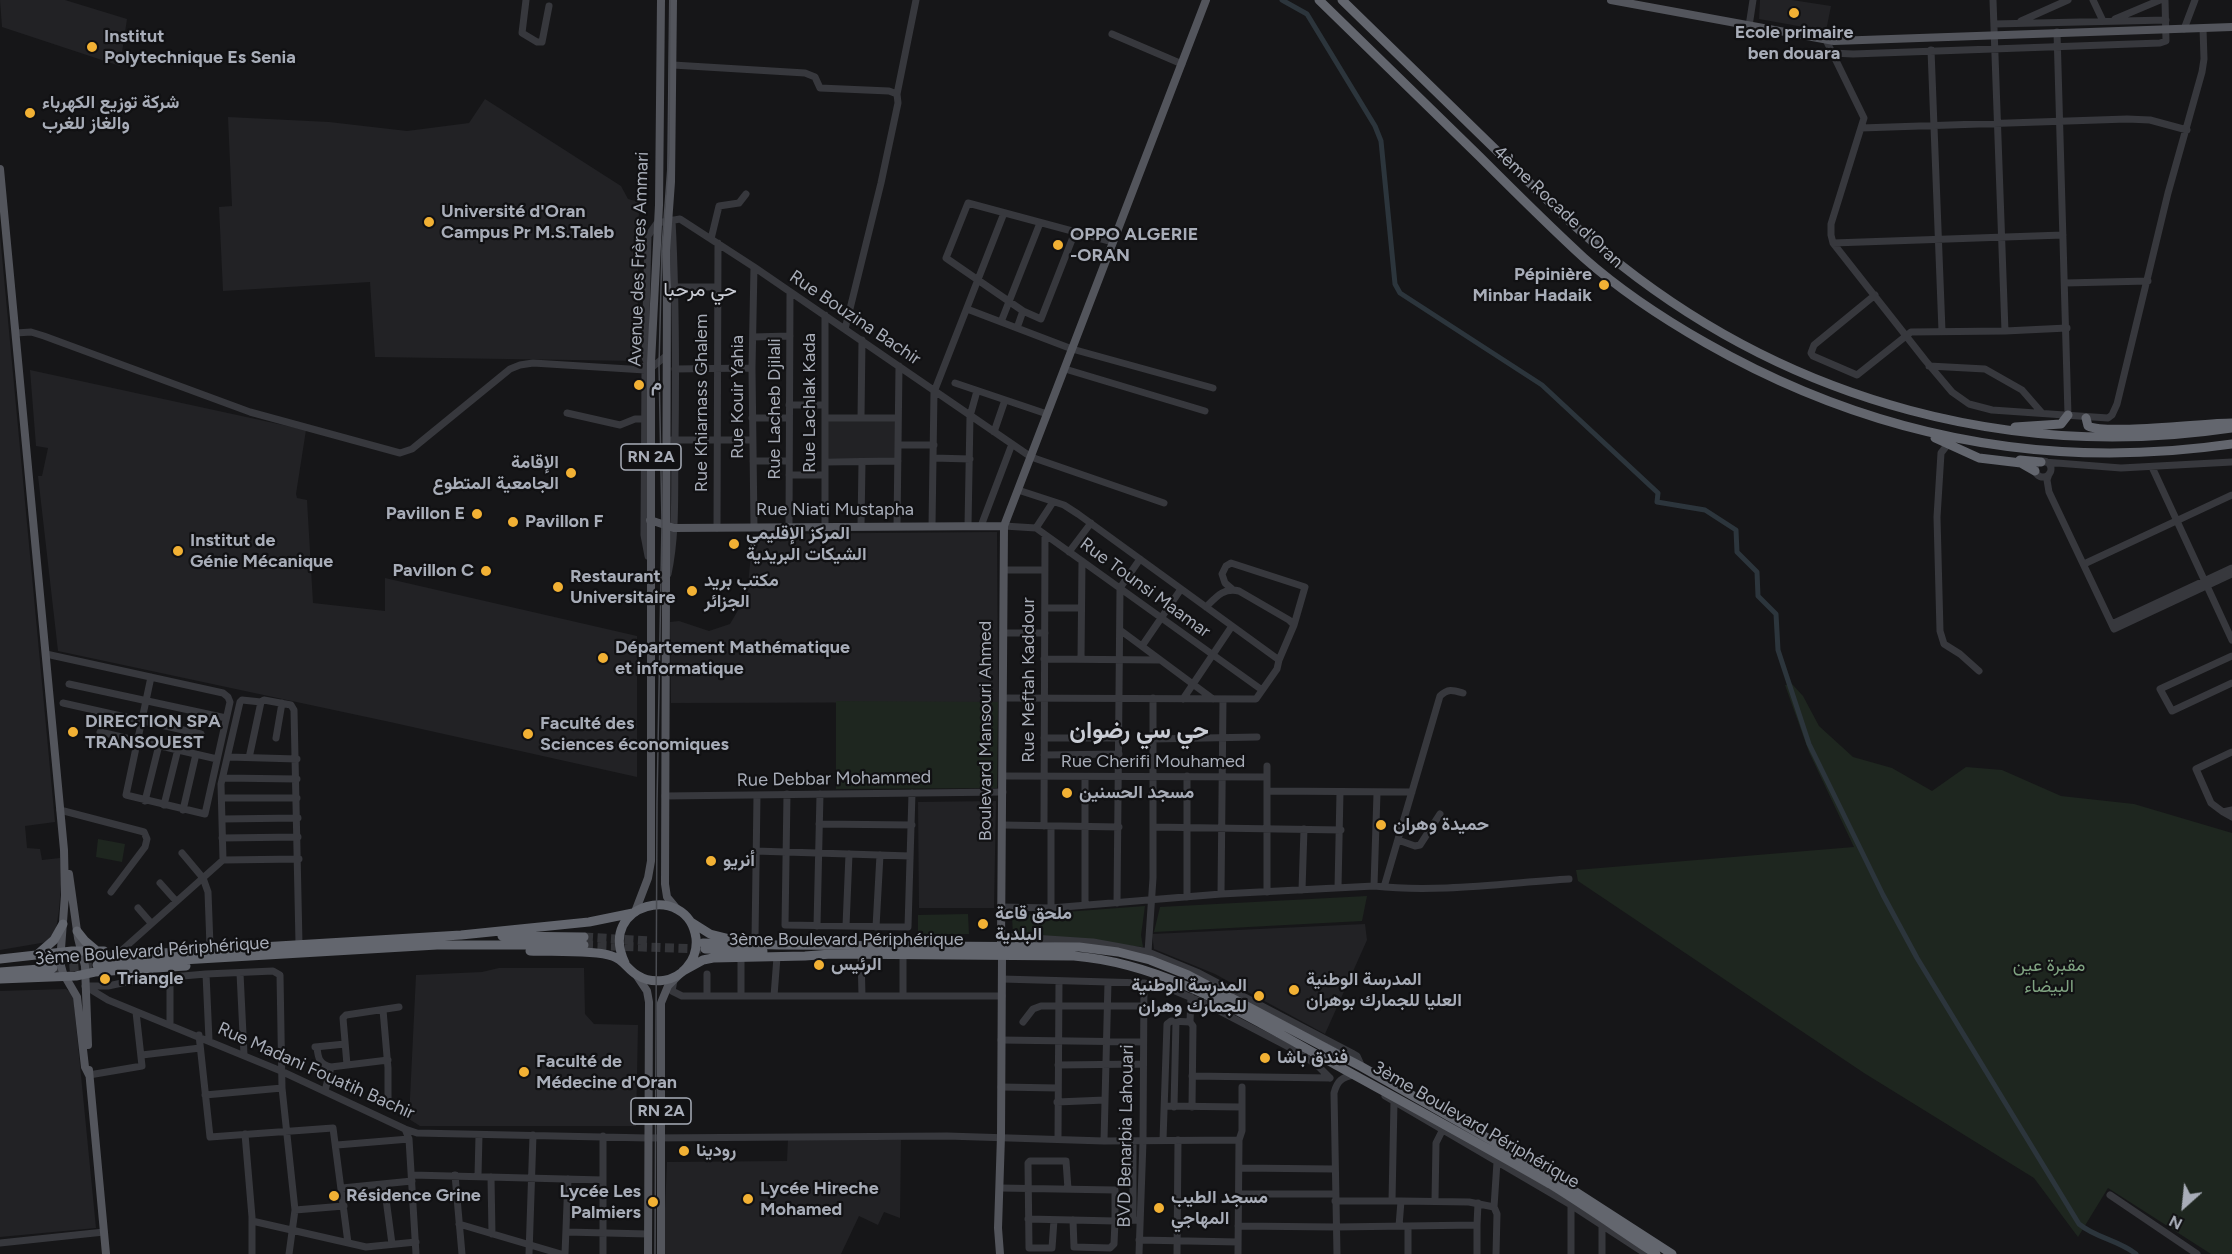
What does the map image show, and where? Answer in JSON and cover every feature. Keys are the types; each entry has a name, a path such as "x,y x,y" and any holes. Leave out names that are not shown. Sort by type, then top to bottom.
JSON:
{"highway":[{"name":"4ème Rocade d'Oran","path":"1319,0 1584,258 1642,302 1695,336 1781,382 1841,407 1913,429 2022,449 2085,454 2148,452 2232,444"},
{"name":"4ème Rocade d'Oran","path":"1344,1 1578,229 1633,274 1684,310 1757,352 1832,386 1923,414 1992,428 2046,435 2104,437 2159,436 2232,428"},
{"path":"1992,428 2055,426 2063,423 2068,415"},
{"path":"2086,418 2088,426 2093,428 2117,429 2232,423"},
{"path":"1913,429 1979,458 2021,463 2037,473"},
{"path":"2022,449 1997,450 1993,452 1993,457 2042,462"},
{"path":"94,964 271,946 461,935 589,922 658,904 677,909 689,921 710,934 726,939 858,941 867,944"},
{"path":"625,963 619,946 619,937 626,920 634,912"},
{"path":"437,945 603,954 614,956 637,975 658,981 679,976 689,965 696,949 695,932 689,921"},
{"path":"36,956 54,940 63,924"},
{"path":"77,931 85,941 94,964"},
{"name":"3ème Boulevard Périphérique","path":"0,979 65,976 94,964 247,962 306,953 437,945 584,941 461,935"},
{"name":"3ème Boulevard Périphérique","path":"831,954 703,946 1001,941 1119,951 1150,960 1188,975 1362,1067 1528,1161 1672,1254"},
{"path":"85,986 94,964 120,951 210,946 271,946"},
{"path":"0,959 81,951 94,964"},
{"name":"3ème Boulevard Périphérique","path":"679,976 703,960 713,958 831,954 1095,958 1154,972 1188,986 1314,1053 1552,1185 1602,1222 1656,1254"},
{"path":"0,965 53,964 0,972"}],"main road":[{"name":"Avenue des Frères Ammari","path":"634,912 648,878 651,861 650,520 646,367 657,223 661,0"},
{"name":"Avenue des Frères Ammari","path":"673,0 672,164 670,221 666,251 671,287 666,356 670,440 670,526 667,579 665,891 677,909"},
{"path":"1004,526 1206,0"},
{"path":"1611,0 1662,4 1749,26 1826,40 1994,35 2167,25 2184,29 2232,27"},
{"path":"0,169 64,850 81,951 94,964"},
{"name":"Rue Niati Mustapha","path":"650,520 670,526 717,528 1004,526"},
{"name":"Boulevard Mansouri Ahmed","path":"1001,941 1004,776 1004,526"},
{"path":"64,850 65,895 60,966 77,997 88,1075"},
{"path":"1000,1254 1002,956"},
{"name":"RN 2A","path":"637,975 647,991 649,1002 660,1254"},
{"name":"RN 2A","path":"648,1254 661,1003 668,986 679,976"},
{"path":"85,986 88,1075 106,1254"}],"street":[{"path":"526,0 522,33 537,42 542,42 549,6"},
{"path":"845,329 881,183 916,0"},
{"path":"1749,26 1753,0"},
{"path":"1993,0 2005,331"},
{"path":"2017,23 2068,0"},
{"path":"2093,0 2106,21"},
{"path":"2106,21 2160,0"},
{"path":"1832,53 2160,43 2166,41 2165,0"},
{"path":"2184,29 2195,0"},
{"path":"1994,24 2106,21 2167,25"},
{"path":"1826,40 1863,114 1861,128 1831,224 1830,235 1833,243 1929,366 1952,392 1969,404 1992,410 2108,418 2115,411 2168,194 2187,130 2204,59 2203,28"},
{"path":"2057,32 2068,415"},
{"path":"1112,33 1182,64"},
{"path":"1931,50 1942,332"},
{"path":"673,65 805,74 815,76 820,88 889,91 897,94"},
{"path":"1861,128 2137,119 2187,130"},
{"name":"Rue Khiarnass Ghalem","path":"717,528 715,241 719,206 739,203 746,194"},
{"path":"1075,232 1041,319 1023,311 946,258 968,203 1113,242"},
{"name":"Rue Bouzina Bachir","path":"669,210 1031,457 1164,503"},
{"path":"932,526 934,392 1004,213"},
{"path":"657,223 680,219"},
{"path":"1001,322 1040,223"},
{"path":"1833,243 2063,235"},
{"name":"Rue Kouir Yahia","path":"754,267 752,368 754,527"},
{"path":"2065,283 2148,280"},
{"path":"717,286 671,287 675,369 670,440 753,440"},
{"name":"Rue Lacheb Djilali","path":"789,526 790,293"},
{"path":"1875,295 1814,345 1811,353 1813,356 1857,375 1906,335 1919,331 2067,328"},
{"path":"967,309 1072,350 1213,388"},
{"path":"1017,328 1023,311"},
{"name":"Rue Lachlak Kada","path":"825,315 825,526"},
{"path":"16,333 31,332 44,336 250,412 400,453 412,449 494,381 520,364 646,367 666,356"},
{"path":"753,337 790,336"},
{"path":"861,418 862,340"},
{"path":"897,526 899,366"},
{"path":"1929,366 1985,369 2022,390 2042,413"},
{"path":"646,367 644,535 650,565"},
{"path":"675,369 752,368"},
{"path":"1065,369 1205,411"},
{"path":"955,383 1047,414"},
{"path":"968,526 970,416 977,391"},
{"path":"994,432 1005,400"},
{"path":"789,405 825,405"},
{"path":"567,413 620,425 635,419 646,419"},
{"path":"752,418 789,418"},
{"path":"825,418 898,418"},
{"path":"981,526 1012,444"},
{"path":"1948,444 1941,453 1937,517 1940,631 1944,644 1960,654 1979,671"},
{"path":"898,445 934,445"},
{"path":"933,459 970,459"},
{"path":"753,461 789,461"},
{"path":"825,462 898,461"},
{"path":"861,526 862,462"},
{"path":"2042,462 2050,465 2047,484 2049,492"},
{"path":"2232,462 2121,468 2042,462 2036,466 2037,473 2049,492 2113,627 2206,583 2232,568"},
{"path":"2037,473 2045,477 2050,472 2068,465"},
{"path":"2152,467 2232,640"},
{"path":"789,475 825,476"},
{"path":"1018,490 1064,505 1279,660"},
{"path":"2084,564 2232,495"},
{"path":"1004,526 1036,528 1053,501"},
{"path":"1069,552 1091,523"},
{"name":"Rue Tounsi Maamar","path":"1036,528 1262,690"},
{"name":"Rue Meftah Kaddour","path":"1045,535 1044,776 1051,908"},
{"path":"1117,903 1120,588 1140,559"},
{"path":"1081,659 1082,561"},
{"path":"1003,698 1256,699 1277,669 1294,625 1305,587 1231,563 1226,566 1222,574 1225,583 1294,625"},
{"path":"1004,570 1045,570"},
{"path":"2206,583 2232,574"},
{"path":"1142,646 1181,589"},
{"path":"1206,607 1221,592 1232,589"},
{"path":"1045,608 1081,608"},
{"path":"1183,699 1232,626"},
{"path":"1120,630 1213,699"},
{"path":"1003,633 1045,633"},
{"path":"46,654 151,677 223,693 228,697 230,702 205,814 127,796 151,677"},
{"path":"2232,656 2160,689 2172,711 2232,683"},
{"path":"1044,658 1160,660"},
{"path":"69,684 226,718"},
{"path":"1384,887 1440,696 1445,691 1452,690 1463,693"},
{"path":"1148,952 1152,900 1153,698"},
{"path":"1221,894 1223,699"},
{"path":"223,860 223,778 242,700 261,702 264,700 291,705 294,710 297,759 299,944"},
{"path":"249,758 261,702"},
{"path":"63,703 201,734"},
{"path":"276,738 282,703"},
{"path":"100,732 217,759"},
{"path":"1153,739 1257,737"},
{"path":"1044,738 1119,738"},
{"path":"145,801 159,745"},
{"path":"164,805 178,749"},
{"path":"2232,752 2196,769 2211,803 2232,817"},
{"path":"183,810 196,754"},
{"path":"1044,754 1119,754"},
{"path":"228,757 297,759"},
{"path":"1267,766 1267,892"},
{"name":"Rue Cherifi Mouhamed","path":"1004,776 1267,777"},
{"path":"1186,897 1187,776"},
{"path":"1085,777 1085,905"},
{"path":"223,778 297,779"},
{"path":"1267,791 1412,792"},
{"name":"Rue Debbar Mohammed","path":"665,796 1003,792"},
{"path":"1338,888 1340,792"},
{"path":"787,794 785,925 908,927 912,793"},
{"path":"1374,886 1377,793"},
{"path":"817,926 820,794"},
{"path":"755,939 757,795"},
{"path":"222,798 297,798"},
{"path":"60,810 144,832 147,839 145,847 111,892"},
{"path":"2223,812 2232,810"},
{"path":"1398,840 1415,846 1420,845 1440,814"},
{"path":"222,819 298,818"},
{"path":"819,824 912,825"},
{"path":"1003,825 1119,827"},
{"path":"1153,827 1341,830"},
{"path":"1302,890 1304,829"},
{"path":"222,838 298,837"},
{"path":"755,852 910,856"},
{"path":"182,853 202,878 208,892 210,946"},
{"path":"846,926 849,854"},
{"path":"876,927 880,855"},
{"path":"120,951 223,860 298,859"},
{"path":"1002,907 1051,908 1221,894 1374,886 1462,886 1569,879"},
{"path":"160,883 176,901"},
{"path":"138,908 151,923"},
{"path":"1001,941 1093,942 1148,952 1199,973 1352,1053 1357,1056 1362,1067"},
{"path":"861,954 862,996"},
{"path":"903,955 903,996"},
{"path":"741,957 741,996"},
{"path":"774,996 777,957"},
{"path":"85,986 110,986 133,980 240,972 275,971 281,976 282,1088 295,1210 289,1254"},
{"path":"240,972 244,1055"},
{"path":"206,974 208,1040"},
{"path":"707,974 707,996"},
{"path":"679,976 672,991 678,996 1002,996"},
{"path":"170,977 170,1024"},
{"path":"1002,979 1144,983 1168,988 1191,997 1300,1053 1330,1078"},
{"path":"1058,1139 1059,981"},
{"path":"1104,1141 1108,982"},
{"name":"BVD Benarbia Lahouari","path":"1139,1254 1136,1220 1143,1141 1144,983"},
{"name":"Rue Madani Fouatih Bachir","path":"85,986 108,1000 199,1035 417,1133 654,1137 1001,1136 1104,1141 1239,1140"},
{"path":"108,1000 110,986"},
{"path":"1191,997 1192,1107"},
{"path":"1023,1022 1033,1009 1041,1006 1144,1006"},
{"path":"347,1065 343,1018 346,1015 399,1007"},
{"path":"383,1010 388,1060 388,1104"},
{"path":"88,1075 140,1067 143,1062 136,1012"},
{"path":"1163,1140 1167,1024 1176,1021 1190,1022"},
{"path":"1174,1107 1176,1021"},
{"path":"199,1035 210,1137 333,1128 348,1243"},
{"path":"1001,1040 1143,1042"},
{"path":"345,1044 315,1047 318,1059 324,1066 331,1067 388,1060"},
{"path":"142,1055 200,1048"},
{"path":"1314,1053 1326,1068 1334,1094 1336,1254"},
{"path":"1058,1065 1143,1064"},
{"path":"325,1091 331,1067"},
{"path":"1334,1094 1339,1080 1344,1076 1354,1075"},
{"path":"1192,1076 1330,1078"},
{"path":"1375,1086 1394,1102 1442,1131 1602,1222 1646,1254"},
{"path":"1001,1087 1058,1088"},
{"path":"1238,1254 1242,1087"},
{"path":"205,1095 282,1088"},
{"path":"1057,1102 1105,1100"},
{"path":"1392,1201 1394,1102"},
{"path":"1165,1106 1241,1107"},
{"path":"405,1129 409,1139 417,1254"},
{"path":"1435,1200 1436,1143 1442,1131"},
{"path":"245,1134 252,1221 252,1254"},
{"path":"478,1135 478,1176"},
{"path":"528,1254 533,1135"},
{"path":"603,1136 603,1254"},
{"path":"337,1145 409,1139"},
{"path":"1177,1254 1178,1140"},
{"path":"1028,1219 1136,1220 1133,1141"},
{"path":"1054,1220 1052,1248 1029,1248 1028,1163 1030,1161 1066,1161 1068,1189"},
{"path":"1496,1254 1497,1214 1494,1207 1497,1162"},
{"path":"1239,1168 1334,1169"},
{"path":"342,1188 384,1184 412,1178 455,1175 603,1180"},
{"path":"455,1175 462,1254"},
{"path":"491,1177 492,1234"},
{"path":"459,1224 563,1254 568,1179"},
{"path":"384,1184 392,1244"},
{"path":"1000,1188 1115,1190 1114,1244 1110,1248 1077,1248 1072,1245 1073,1220"},
{"path":"1239,1194 1392,1201 1435,1200 1478,1203 1494,1207"},
{"path":"2110,1195 2197,1254"},
{"path":"1400,1226 1401,1201"},
{"path":"1477,1254 1478,1203"},
{"path":"1571,1205 1571,1254"},
{"path":"295,1210 344,1206"},
{"path":"252,1221 366,1247 416,1242"},
{"path":"1602,1222 1602,1254"},
{"path":"1238,1226 1477,1225"},
{"path":"1408,1226 1408,1254"},
{"path":"0,1243 104,1232"},
{"path":"566,1232 648,1234"},
{"path":"1139,1240 1238,1242"}],"shaded area":[{"name":"Institut Polytechnique Es Senia","path":"0,0 65,0 127,19 120,66 2,27"},
{"name":"Ecole primaire ben douara","path":"1760,0 1792,0 1831,6 1826,31 1759,19"},
{"name":"Université d'Oran Campus Pr M.S.Taleb","path":"485,99 621,186 628,199 639,202 637,361 375,357 370,282 223,291 219,207 232,206 228,117 329,122 407,131 469,123"},
{"path":"0,235 55,822 25,826 27,848 40,849 42,860 60,858 62,872 56,929 51,938 47,942 0,950"},
{"name":"Institut de Génie Mécanique","path":"30,370 306,430 296,494 297,498 307,500 313,603 385,611 385,578 637,636 637,777 58,651 38,476 42,476 48,448 36,446"},
{"path":"828,420 895,421 896,459 828,458"},
{"path":"997,532 998,702 671,703 670,622 679,621 709,631 730,624 747,595 753,534"},
{"path":"996,801 994,908 919,908 918,802"},
{"name":"المدرسة الوطنية العليا للجمارك بوهران","path":"1365,924 1367,940 1325,1034 1215,974 1154,949 1152,934"},
{"name":"Faculté de Médecine d'Oran","path":"499,968 584,968 585,1014 594,1024 638,1025 636,1126 420,1126 409,1119 416,975 482,972"},
{"path":"66,989 73,994 96,1228 0,1237 0,991"},
{"name":"Lycée Hireche Mohamed","path":"788,1139 901,1140 900,1218 884,1212 878,1225 859,1216 841,1254 663,1254 667,1162 787,1161"}],"green space":[{"name":"مقبرة عين البيضاء","path":"1792,684 1803,696 1819,726 1853,757 1892,768 1932,791 1966,767 2002,770 2061,796 2134,804 2232,833 2232,1254 2211,1254 2108,1188 2078,1237 2034,1178 1864,1073 1578,881 1576,870 1854,847 1809,752 1785,685"},
{"path":"836,701 998,702 997,788 836,789"},
{"path":"98,839 125,844 122,862 96,857"},
{"path":"1367,896 1362,921 1154,932 1160,907"},
{"path":"1145,906 1141,935 1143,947 1013,935 1012,916"},
{"path":"968,914 969,934 918,934 918,915"}],"waterway":[{"path":"1282,0 1307,14 1375,126 1381,141 1395,284 1400,293 1542,385 1658,493 1657,502 1705,510 1736,530 1737,552 1757,572 1758,596 1776,614 1778,650 1809,744 1883,895 1917,958 2079,1224 2136,1254"}],"tunnel":[{"path":"584,937 650,941"},
{"path":"584,945 701,949"},
{"path":"52,960 95,957"},
{"path":"56,968 97,965"}],"tram line":[{"path":"655,1254 657,803 662,523 659,366 662,246 669,153 670,0"}],"place":[{"name":"Ecole primaire ben douara","path":"1794,13"},
{"name":"Institut Polytechnique Es Senia","path":"92,47"},
{"name":"شركة توزيع الكهرباء والغاز للغرب","path":"30,113"},
{"name":"Université d'Oran Campus Pr M.S.Taleb","path":"429,222"},
{"name":"OPPO ALGERIE -ORAN","path":"1058,245"},
{"name":"Pépinière Minbar Hadaik","path":"1604,285"},
{"name":"م","path":"639,385"},
{"name":"الإقامة الجامعية المتطوع","path":"571,473"},
{"name":"Pavillon E","path":"477,514"},
{"name":"Pavillon F","path":"513,522"},
{"name":"المركز الإقليمي الشيكات البريدية","path":"734,544"},
{"name":"Institut de Génie Mécanique","path":"178,551"},
{"name":"Pavillon C","path":"486,571"},
{"name":"Restaurant Universitaire","path":"558,587"},
{"name":"مكتب بريد الجزائر","path":"692,591"},
{"name":"Département Mathématique et informatique","path":"603,658"},
{"name":"DIRECTION SPA TRANSOUEST","path":"73,732"},
{"name":"Faculté des Sciences économiques","path":"528,734"},
{"name":"مسجد الحسنين","path":"1067,793"},
{"name":"حميدة وهران","path":"1381,825"},
{"name":"أنريو","path":"711,861"},
{"name":"ملحق قاعة البلدية","path":"983,924"},
{"name":"الرئيس","path":"819,965"},
{"name":"Triangle","path":"105,979"},
{"name":"المدرسة الوطنية العليا للجمارك بوهران","path":"1294,990"},
{"name":"المدرسة الوطنية للجمارك وهران","path":"1259,996"},
{"name":"فندق باشا","path":"1265,1058"},
{"name":"Faculté de Médecine d'Oran","path":"524,1072"},
{"name":"رودينا","path":"684,1151"},
{"name":"Résidence Grine","path":"334,1196"},
{"name":"Lycée Hireche Mohamed","path":"748,1199"},
{"name":"Lycée Les Palmiers","path":"653,1202"},
{"name":"مسجد الطيب المهاجي","path":"1159,1208"}],"district":[{"name":"حي مرحبا","path":"700,290"},
{"name":"حي سي رضوان","path":"1139,731"}]}
